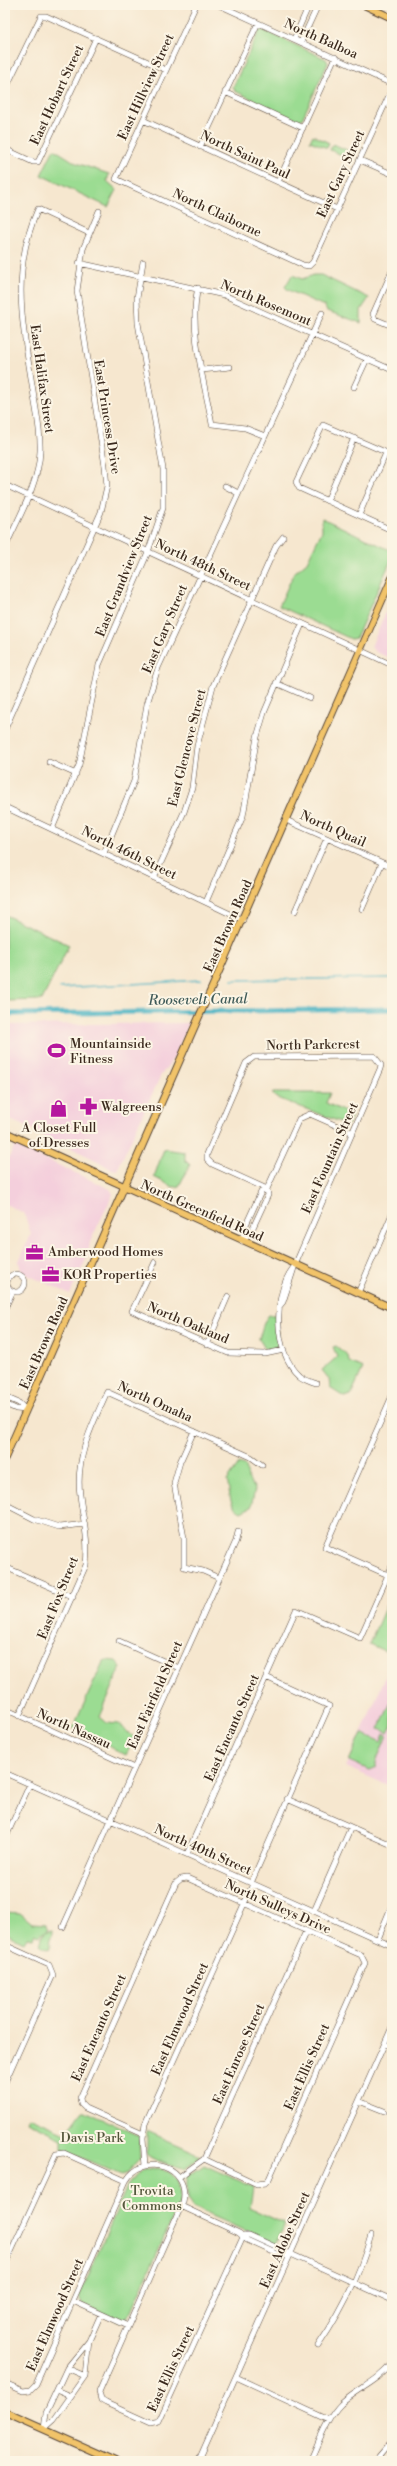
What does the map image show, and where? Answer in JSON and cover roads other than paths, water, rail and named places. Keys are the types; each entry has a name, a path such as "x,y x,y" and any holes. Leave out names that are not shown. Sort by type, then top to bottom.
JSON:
{"main road":[{"path":"364,5 392,18"},
{"name":"East Brown Road","path":"5,1458 202,1015 392,578"},
{"name":"North Greenfield Road","path":"5,1132 124,1188 392,1308"},
{"path":"5,2412 115,2461"}],"street":[{"name":"East Hillview Street","path":"116,179 196,5"},
{"name":"North Balboa","path":"219,5 392,84"},
{"path":"294,39 309,5"},
{"path":"301,42 318,5"},
{"path":"5,90 41,16 46,16 166,70"},
{"path":"200,147 258,23"},
{"name":"East Hobart Street","path":"5,149 33,162 38,162 96,38"},
{"path":"278,182 335,58"},
{"name":"East Gary Street","path":"309,266 313,262 392,89"},
{"path":"225,92 303,128"},
{"name":"North Saint Paul","path":"143,120 337,209"},
{"path":"360,160 392,174"},
{"name":"North Claiborne","path":"116,179 309,266"},
{"name":"East Halifax Street","path":"5,548 28,496 39,464 40,440 20,288 24,248 38,209 89,233"},
{"name":"East Princess Drive","path":"5,729 101,512 107,486 105,466 77,301 79,263 89,233 99,211"},
{"name":"East Grandview Street","path":"52,829 76,774 99,665 148,552 163,508 164,477 138,323 137,298 143,262"},
{"name":"North Rosemont","path":"79,263 198,288 236,300 392,370"},
{"path":"392,271 373,317 392,326"},
{"path":"198,288 195,300 194,322 212,424 245,428 265,436"},
{"name":"East Gary Street","path":"104,853 134,781 147,704 158,668 322,313"},
{"path":"354,386 367,359"},
{"path":"202,370 230,368"},
{"path":"392,455 323,425 320,428 296,482 299,488 387,528 392,527"},
{"path":"327,501 354,438"},
{"path":"359,515 386,453"},
{"name":"North 48th Street","path":"5,485 392,665"},
{"path":"225,486 238,493"},
{"name":"East Glencove Street","path":"154,878 184,812 192,788 197,746 207,704 276,546 283,537"},
{"path":"206,902 243,816 257,737 276,683 302,624"},
{"path":"276,683 310,698"},
{"path":"49,762 76,774"},
{"name":"North 46th Street","path":"5,807 243,920"},
{"name":"North Quail","path":"286,820 392,867"},
{"path":"295,911 327,838"},
{"path":"362,909 382,863"},
{"name":"North Parkcrest","path":"267,1189 209,1162 207,1154 248,1060 254,1057 369,1055 374,1056 378,1060"},
{"name":"East Fountain Street","path":"284,1350 280,1328 279,1307 283,1302 283,1292 380,1069 381,1065 378,1060"},
{"path":"242,1241 250,1234 268,1195 267,1189 297,1122 303,1116 310,1114 353,1133"},
{"path":"242,1241 244,1229 256,1202 261,1192 267,1189"},
{"path":"256,1202 263,1205"},
{"path":"358,1293 392,1214"},
{"name":"North Oakland","path":"155,1262 132,1311 228,1353 252,1355 284,1350"},
{"path":"5,1308 13,1291"},
{"path":"207,1345 228,1296"},
{"path":"284,1350 300,1376 316,1383"},
{"name":"North Omaha","path":"107,1392 251,1457 262,1465"},
{"name":"East Fox Street","path":"19,1716 86,1565 88,1542 80,1494 79,1468 90,1428 107,1392"},
{"path":"392,1396 325,1547 388,1574 392,1566"},
{"path":"5,1397 19,1403 26,1410"},
{"path":"5,1404 16,1409 26,1410"},
{"path":"194,1431 180,1462 174,1483 184,1538 184,1567 203,1571 219,1578"},
{"path":"5,1504 34,1519 59,1527 85,1524"},
{"name":"East Fairfield Street","path":"63,1927 236,1541 238,1532"},
{"path":"5,1567 72,1597"},
{"name":"East Encanto Street","path":"187,1854 296,1610 360,1638 388,1574"},
{"path":"119,1641 179,1668"},
{"name":"East Elmwood Street","path":"5,2383 23,2391 30,2390 36,2384 126,2182 135,2171 145,2166 143,2134 147,2120 244,1904 287,1799 329,1706 266,1677"},
{"name":"North Nassau","path":"5,1709 134,1768"},
{"name":"North 40th Street","path":"5,1773 392,1946"},
{"path":"5,1839 30,1784"},
{"path":"287,1799 392,1846"},
{"path":"314,1911 351,1827"},
{"name":"East Encanto Street","path":"143,2134 87,2110 81,2102 81,2095 176,1883 182,1878"},
{"name":"North Sulleys Drive","path":"182,1878 188,1879 361,1955 364,1959"},
{"path":"378,1939 392,1905"},
{"name":"East Enrose Street","path":"204,2159 306,1931"},
{"path":"5,1945 46,1963 52,1969 52,1978 5,2082"},
{"name":"East Ellis Street","path":"204,2159 250,2182 260,2185 265,2183 365,1963 364,1959"},
{"name":"East Adobe Street","path":"198,2461 392,2027"},
{"path":"385,2044 392,2047"},
{"path":"359,2101 384,2111"},
{"path":"5,2265 56,2154 64,2153 126,2182"},
{"path":"179,2177 204,2159"},
{"path":"73,2301 128,2326 181,2206 184,2194 179,2177 167,2167 154,2164 145,2166"},
{"path":"181,2206 244,2235 247,2240 263,2244 290,2255 392,2300"},
{"path":"318,2346 338,2316 354,2284 370,2234"},
{"name":"East Ellis Street","path":"128,2326 100,2390 100,2398 106,2403 150,2423 157,2422 162,2418 244,2235"},
{"path":"44,2429 46,2413 67,2368 89,2341 101,2314"},
{"path":"44,2429 54,2420 85,2376 89,2341"},
{"path":"310,2461 329,2420 341,2404 375,2380 392,2363"},
{"path":"67,2368 85,2376"},
{"path":"236,2377 329,2420"},
{"path":"57,2390 71,2396"},
{"path":"375,2461 392,2441"}],"waterway":[{"path":"232,980 392,978"},
{"path":"60,988 201,980"},
{"name":"Roosevelt Canal","path":"5,1014 392,1009"}],"place":[{"name":"Mountainside Fitness","path":"57,1051"},
{"name":"Walgreens","path":"88,1107"},
{"name":"A Closet Full of Dresses","path":"59,1109"},
{"name":"Amberwood Homes","path":"35,1252"},
{"name":"KOR Properties","path":"50,1275"}],"park label":[{"name":"Davis Park","path":"92,2138"},
{"name":"Trovita Commons","path":"152,2198"}]}
